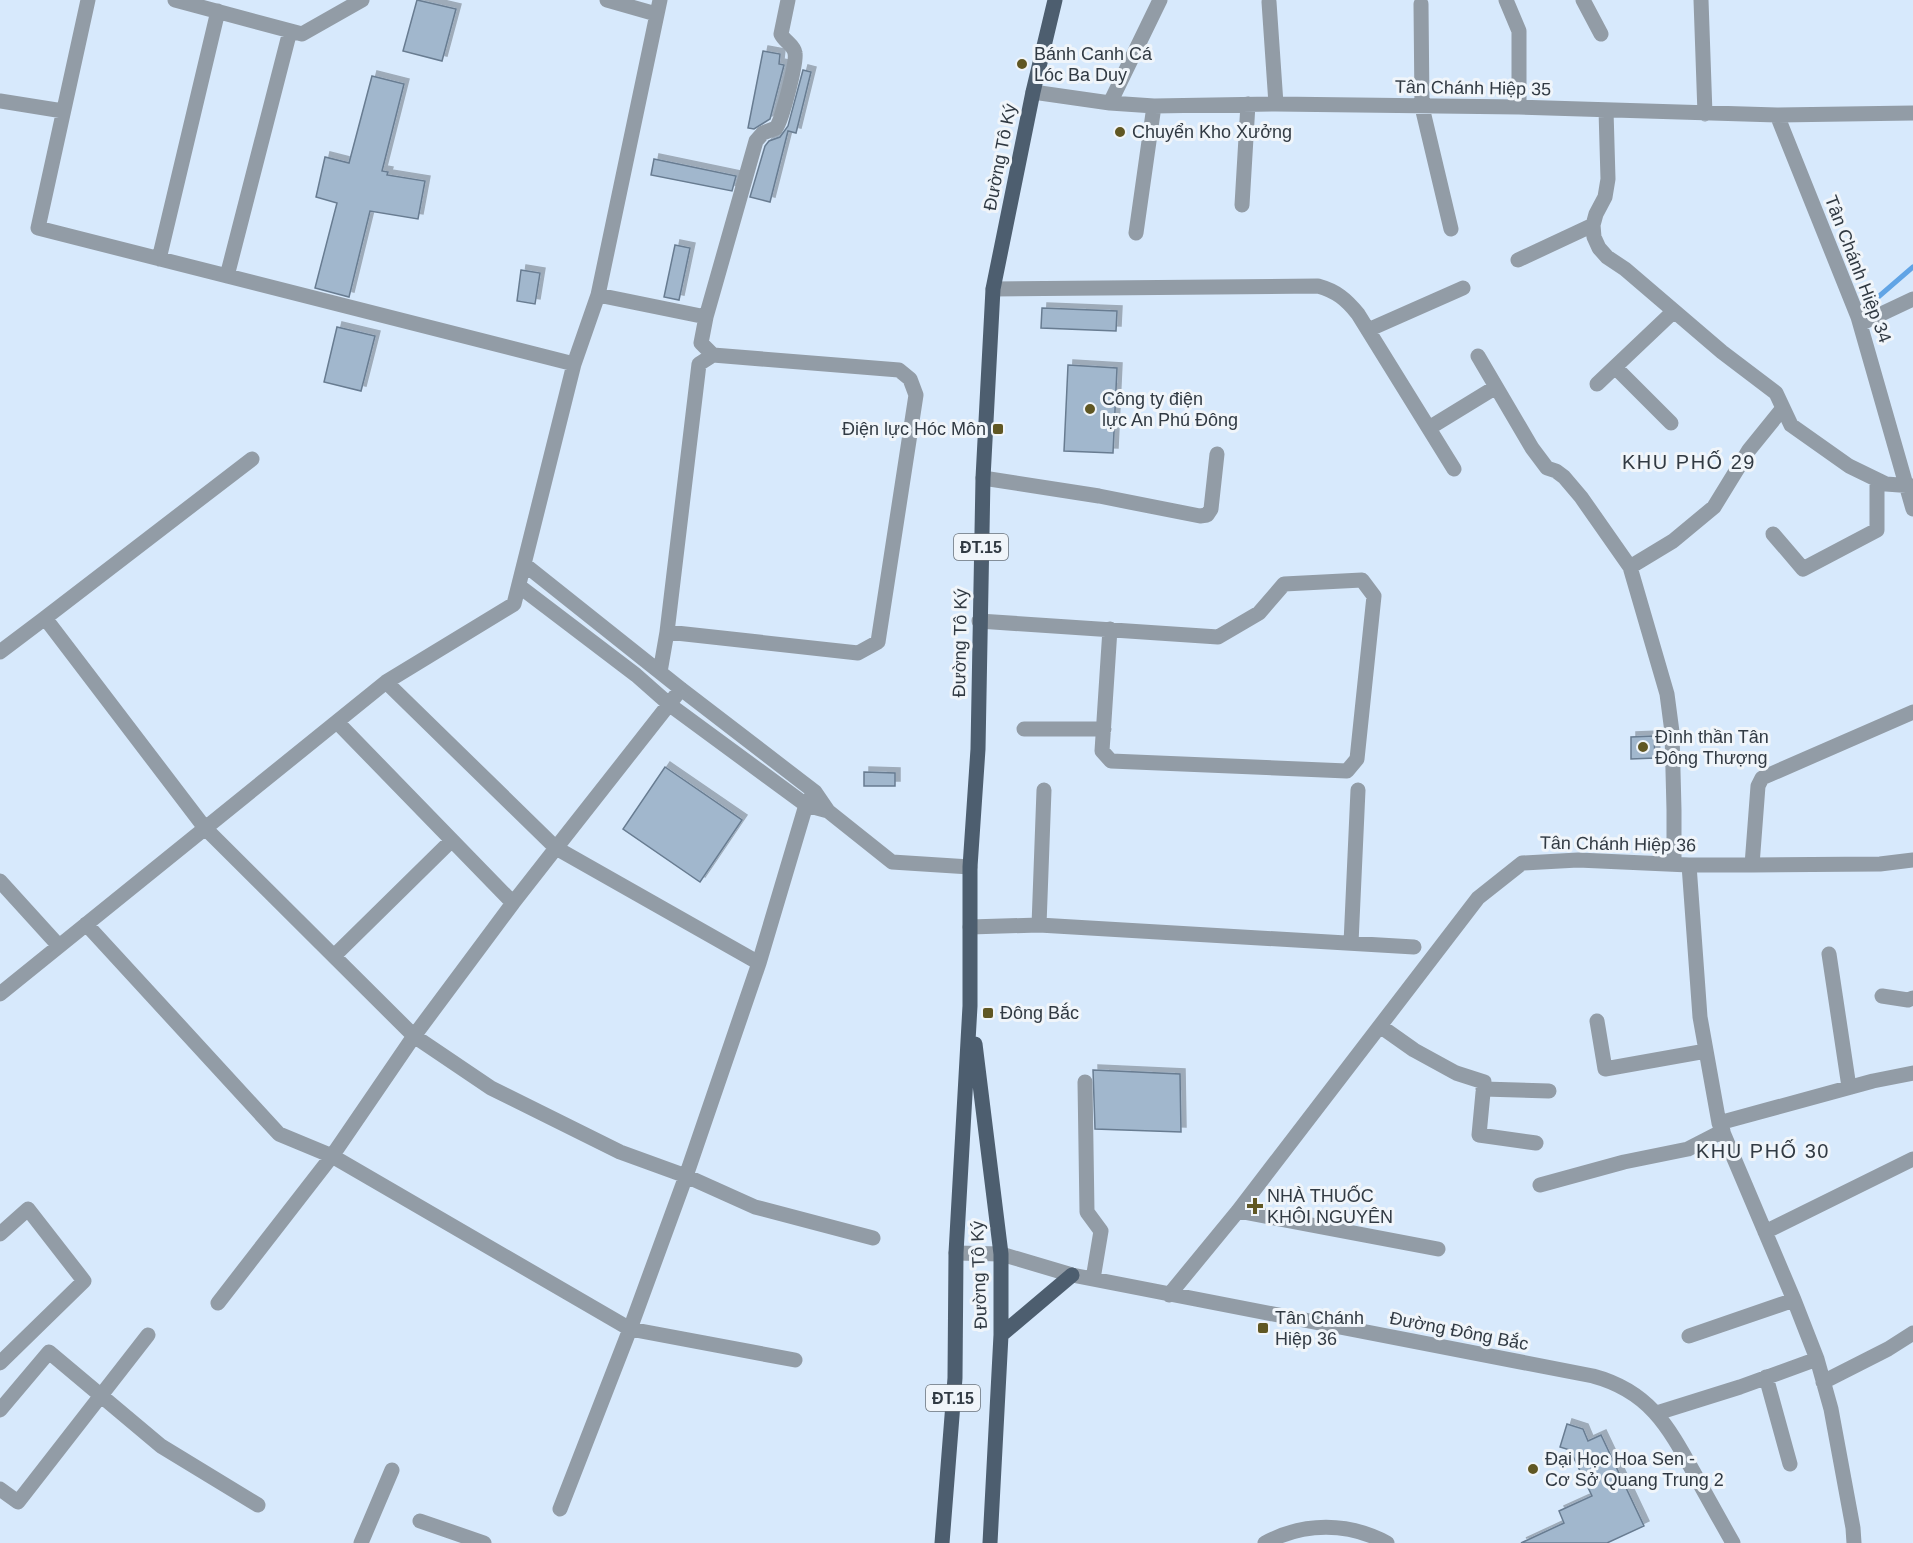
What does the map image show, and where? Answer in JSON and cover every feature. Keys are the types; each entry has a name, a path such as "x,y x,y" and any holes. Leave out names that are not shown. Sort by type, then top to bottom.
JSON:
{"main road":[{"name":"Đường Tô Ký","path":"942,1543 955,1378 956,1253 970,1006 970,867 978,749 983,478 993,289 1033,92 1055,0"},
{"name":"Đường Tô Ký","path":"970,1006 1001,1254 1001,1335 990,1543"},
{"path":"1001,1335 1072,1275"}],"street":[{"path":"88,0 38,228 574,364"},
{"path":"175,0 302,34 362,0"},
{"path":"0,994 386,682 514,604 574,364 598,295 658,7 607,0"},
{"path":"713,355 701,343 706,317 756,141 763,133 777,128 782,115 795,53 781,34 788,0"},
{"path":"1110,103 1160,0"},
{"path":"1506,0 1519,31 1519,107"},
{"path":"1583,0 1601,34"},
{"path":"1701,0 1705,114"},
{"path":"1269,2 1276,104"},
{"path":"1421,4 1422,107 1451,229"},
{"path":"159,259 218,11"},
{"path":"227,276 290,31"},
{"name":"Tân Chánh Hiệp 35","path":"1033,92 1110,103 1154,106 1276,104 1519,107 1777,115 1913,113"},
{"path":"0,101 63,111"},
{"path":"1242,205 1248,104"},
{"path":"1136,233 1154,106"},
{"path":"1605,110 1608,179 1605,197 1593,225 1594,237 1599,248 1722,352 1776,393 1791,425 1849,466 1886,484 1910,486"},
{"name":"Tân Chánh Hiệp 34","path":"1777,115 1860,324 1910,486 1913,509"},
{"path":"1518,260 1593,225"},
{"path":"993,289 1318,286 1340,294 1349,302 1368,330 1455,469"},
{"path":"1368,330 1463,288"},
{"path":"598,295 706,317"},
{"path":"1860,324 1913,299"},
{"path":"1597,384 1674,311"},
{"path":"660,672 667,632 699,364 713,355 899,369 910,379 916,396 878,642 858,653 667,632"},
{"path":"1478,357 1532,448 1547,468 1564,477 1581,497 1630,567 1667,694 1672,732 1674,864"},
{"path":"1615,367 1671,423"},
{"path":"1429,428 1496,387"},
{"path":"1630,567 1673,541 1714,507 1749,450 1783,408"},
{"path":"983,478 1099,496 1200,516 1207,515 1211,509 1217,454"},
{"path":"0,652 252,459"},
{"path":"1773,534 1803,568 1877,530 1877,480"},
{"path":"524,564 892,862 970,867"},
{"path":"979,621 1110,629 1218,637 1258,614 1284,584 1362,580 1374,596 1357,759 1347,771 1111,761 1102,752 1110,629"},
{"path":"519,586 636,675 670,705 811,798"},
{"path":"45,618 205,828 414,1036 491,1088 620,1152 686,1176 755,1207 873,1238"},
{"path":"386,682 556,848 759,963"},
{"path":"218,1304 332,1156 414,1036 513,903 681,689"},
{"path":"1752,865 1758,786 1762,778 1913,712"},
{"path":"337,722 513,903"},
{"path":"1024,729 1104,729"},
{"path":"1039,925 1044,790"},
{"path":"1350,943 1358,790"},
{"path":"560,1509 686,1176 759,963 811,798"},
{"path":"334,956 451,841"},
{"name":"Tân Chánh Hiệp 36","path":"1170,1295 1238,1211 1478,898 1522,863 1578,860 1689,865 1752,865 1880,864 1913,860"},
{"path":"1689,865 1700,1017 1721,1127 1817,1359 1833,1420 1854,1543"},
{"path":"0,881 59,946"},
{"path":"86,924 279,1134 332,1156 630,1329 795,1360"},
{"path":"970,927 1039,925 1414,947"},
{"path":"1829,954 1849,1088"},
{"path":"1882,996 1908,1000 1913,998"},
{"path":"1597,1021 1605,1069 1706,1051"},
{"path":"1380,1026 1414,1050 1456,1073 1484,1082 1479,1135 1536,1143"},
{"path":"1540,1185 1624,1162 1688,1149 1721,1127 1849,1088 1913,1073"},
{"path":"1085,1082 1087,1212 1101,1231 1093,1279"},
{"path":"1483,1089 1549,1091"},
{"path":"1765,1232 1913,1159"},
{"path":"0,1234 28,1209 84,1281 0,1363"},
{"path":"1238,1211 1438,1249"},
{"name":"Đường Đông Bắc","path":"956,1253 1001,1254 1072,1275 1593,1377 1628,1390 1657,1413 1673,1436 1732,1543"},
{"path":"1689,1336 1794,1300"},
{"path":"1823,1382 1888,1349 1913,1333"},
{"path":"0,1489 18,1502 99,1395 148,1335"},
{"path":"0,1410 50,1353 161,1446 258,1505"},
{"path":"1657,1413 1817,1359"},
{"path":"1766,1377 1790,1464"},
{"path":"361,1543 392,1470"},
{"path":"420,1521 484,1543"},
{"path":"1265,1543 1297,1530 1328,1526 1360,1531 1387,1543"}],"building":[{"path":"417,0 456,9 442,61 403,51"},
{"path":"763,51 780,54 779,64 784,65 770,119 754,129 748,128"},
{"path":"803,70 811,72 796,133 788,131 770,202 750,197 765,146 769,141 780,137 788,126"},
{"path":"372,76 404,84 382,171 388,172 387,175 425,181 418,219 370,211 349,297 315,288 337,203 316,197 325,157 349,163"},
{"path":"654,159 736,176 732,191 651,175"},
{"path":"675,245 690,248 679,300 664,297"},
{"path":"521,270 540,273 535,304 517,301"},
{"path":"1042,308 1117,311 1116,331 1041,328"},
{"path":"337,327 375,336 361,391 324,382"},
{"name":"Công ty điện lực An Phú Đông","path":"1068,365 1117,368 1113,453 1064,451"},
{"name":"Đình thần Tân Đông Thượng","path":"1654,736 1655,758 1631,759 1631,737"},
{"path":"665,767 742,820 700,882 623,829"},
{"path":"864,772 895,773 895,786 864,786"},
{"path":"1093,1070 1180,1074 1181,1132 1095,1129"},
{"path":"1567,1424 1583,1429 1588,1441 1601,1435 1644,1526 1607,1543 1521,1543 1564,1523 1559,1511 1592,1496 1570,1450 1560,1447"}],"waterway":[{"path":"1862,311 1913,267"}],"place":[{"name":"Bánh Canh Cá Lóc Ba Duy","path":"1022,64"},
{"name":"Chuyển Kho Xưởng","path":"1120,132"},
{"name":"Công ty điện lực An Phú Đông","path":"1090,409"},
{"name":"Điện lực Hóc Môn","path":"998,429"},
{"name":"Đình thần Tân Đông Thượng","path":"1643,747"},
{"name":"Đông Bắc","path":"988,1013"},
{"name":"NHÀ THUỐC KHÔI NGUYÊN","path":"1255,1206"},
{"name":"Tân Chánh Hiệp 36","path":"1263,1328"},
{"name":"Đại Học Hoa Sen - Cơ Sở Quang Trung 2","path":"1533,1469"}],"district":[{"name":"KHU PHỐ 29","path":"1689,462"},
{"name":"KHU PHỐ 30","path":"1763,1151"}]}
